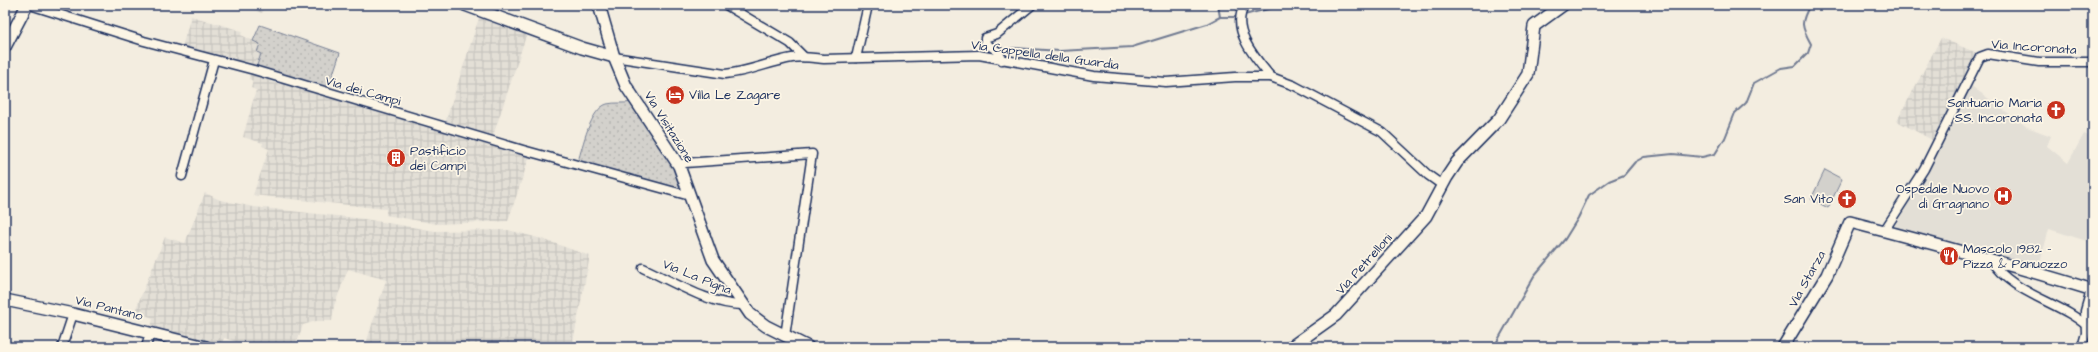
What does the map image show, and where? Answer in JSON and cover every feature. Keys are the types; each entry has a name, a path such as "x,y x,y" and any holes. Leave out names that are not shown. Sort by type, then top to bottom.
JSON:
{"street":[{"path":"465,5 582,48 614,57"},
{"name":"Via Visitazione","path":"599,5 614,57 626,86 679,166 713,260 750,314 785,336 808,347"},
{"path":"726,5 790,43 804,57"},
{"path":"857,54 868,5"},
{"path":"999,54 985,42 985,38 997,34 1032,5"},
{"path":"1245,5 1240,16 1241,30 1255,58 1271,77"},
{"name":"Via Petrelloni","path":"1291,347 1336,315 1426,216 1442,185 1457,162 1499,119 1528,74 1534,26 1564,5"},
{"path":"5,47 25,6"},
{"name":"Via dei Campi","path":"25,6 430,122 522,150 690,196"},
{"name":"Via Cappella della Guardia","path":"614,57 725,74 742,73 792,58 804,57 857,54 979,56 999,54 1094,76 1166,82 1235,77 1271,77 1295,86 1382,132 1428,175 1442,185"},
{"name":"Via Incoronata","path":"1884,231 1924,169 1980,58 1988,54 2039,62 2093,62"},
{"path":"182,176 214,60"},
{"path":"679,166 685,163 812,154 785,336"},
{"name":"Via Starza","path":"1783,347 1827,275 1850,222 1884,231"},
{"path":"1884,231 2092,287 2085,311 2086,324 2082,347"},
{"path":"1990,259 2004,276 2023,290 2042,298 2086,324 2093,332"},
{"name":"Via La Pigna","path":"643,268 711,298 733,304 744,305"},
{"name":"Via Pantano","path":"5,300 73,314 206,347"},
{"path":"62,347 73,314"},
{"path":"146,347 150,333"}],"shaded area":[{"path":"241,5 265,5 262,13"},
{"path":"480,15 493,20 494,23 500,26 502,23 527,33 493,136 445,123"},
{"path":"191,16 242,31 241,35 260,44 261,54 256,68 182,47"},
{"path":"260,25 340,53 328,89 256,68 261,54 257,52 260,44 253,41"},
{"path":"1941,38 1977,53 1934,141 1897,121"},
{"path":"251,71 263,75 271,82 281,85 283,81 343,99 342,101 375,112 409,121 410,119 530,155 508,221 437,224 386,215 386,209 253,195 269,149 262,146 263,143 243,137 256,90 251,88 253,81 249,79"},
{"name":"Ospedale Nuovo di Gragnano","path":"1970,85 2027,127 2051,136 2047,146 2068,163 2084,134 2093,138 2093,243 2049,229 2039,267 1963,244 1894,228 1935,155"},
{"path":"632,102 675,166 684,191 578,161 588,129 596,113 601,107 610,103"},
{"path":"1825,170 1842,179 1828,208 1811,199"},
{"path":"205,193 220,200 254,207 364,219 435,231 508,230 542,239 590,256 572,347 365,347 386,280 348,269 334,306 332,321 316,321 303,325 295,347 235,347 237,342 224,338 221,346 151,328 153,318 135,311 165,237 185,243"}],"waterway":[{"path":"1218,5 1220,17"},
{"path":"1244,15 1284,5"},
{"path":"1494,347 1534,276 1565,239 1578,218 1589,195 1609,181 1624,175 1635,162 1644,157 1673,154 1702,157 1715,154 1725,138 1735,113 1746,103 1754,83 1781,68 1795,66 1808,53 1811,44 1805,33 1803,21 1810,5"},
{"path":"1000,51 1014,48 1060,51 1132,47 1207,24 1220,17 1238,17"}],"place":[{"name":"Villa Le Zagare","path":"675,95"},
{"name":"Santuario Maria SS. Incoronata","path":"2056,110"},
{"name":"Pastificio dei Campi","path":"396,158"},
{"name":"Ospedale Nuovo di Gragnano","path":"2003,196"},
{"name":"San Vito","path":"1847,199"},
{"name":"Mascolo 1982 - Pizza & Panuozzo","path":"1949,256"}]}
